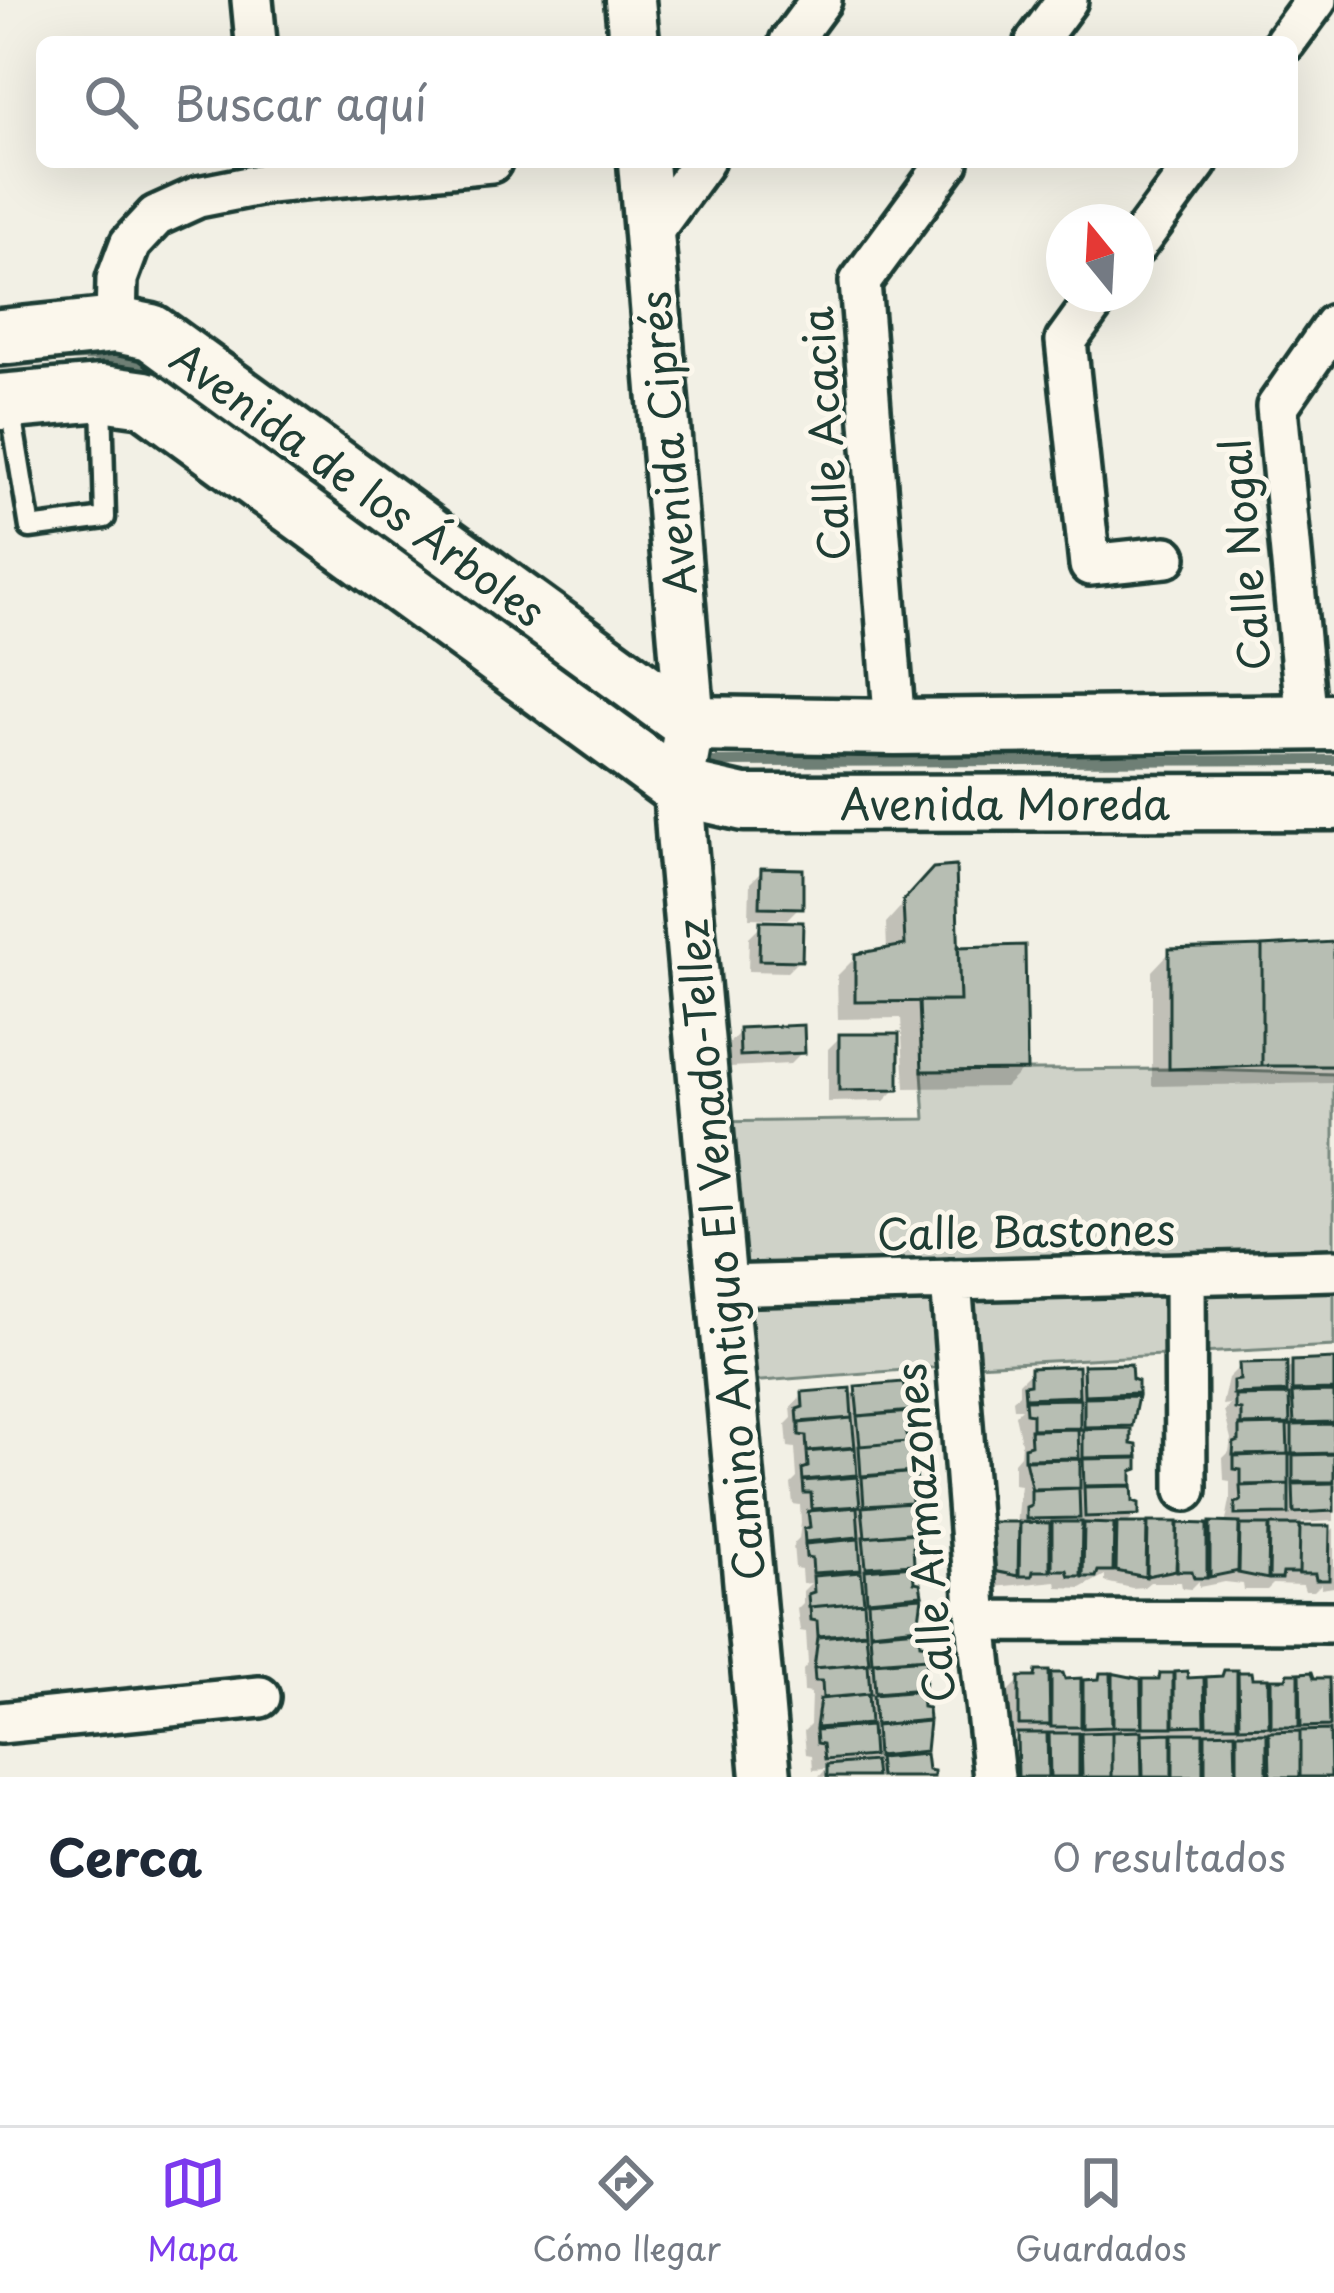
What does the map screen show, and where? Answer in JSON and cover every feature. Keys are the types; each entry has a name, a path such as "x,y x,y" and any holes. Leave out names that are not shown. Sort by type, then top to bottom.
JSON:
{"main road":[{"name":"Avenida de los Árboles","path":"0,337 116,325 151,332 690,724"},
{"name":"Avenida de los Árboles","path":"5,401 102,393 145,399 678,788"},
{"name":"Avenida Moreda","path":"690,724 895,727 1315,710"},
{"name":"Avenida Moreda","path":"678,788 744,803 1334,802"}],"street":[{"path":"252,0 255,36"},
{"path":"630,0 633,36"},
{"path":"794,36 821,0"},
{"path":"1040,36 1067,0"},
{"path":"1289,36 1316,0"},
{"path":"116,325 117,279 130,244 156,216 198,196 268,173 369,168"},
{"name":"Avenida Ciprés","path":"643,168 690,724"},
{"path":"649,236 699,168"},
{"name":"Calle Acacia","path":"895,727 860,282 944,168"},
{"path":"1154,221 1193,168"},
{"path":"1087,312 1066,341 1090,566 1166,557"},
{"name":"Calle Nogal","path":"1315,710 1277,407 1334,326"},
{"path":"1315,710 1334,648"},
{"name":"Camino Antiguo El Venado-Tellez","path":"690,724 678,788 766,1777"},
{"name":"Calle Bastones","path":"721,1286 1334,1270"},
{"path":"1185,1275 1186,1490"},
{"name":"Calle Armazones","path":"951,1280 994,1777"},
{"path":"977,1621 1334,1622"},
{"path":"0,1724 260,1697"}],"lane":[{"path":"5,401 30,528 105,518 102,393"}],"shaded area":[{"path":"1169,1069 1334,1074 1334,1346 736,1383 711,1122 925,1119 922,1071"}],"building":[{"path":"956,866 960,1001 855,1002 855,954 905,945 903,901 933,868"},
{"path":"761,868 803,869 803,908 760,907"},
{"path":"760,921 803,922 802,961 759,960"},
{"path":"1334,942 1334,1066 1262,1066 1262,946"},
{"path":"1025,945 1027,1070 922,1071 919,1001 960,1001 958,947"},
{"path":"1262,946 1262,1066 1169,1069 1169,949"},
{"path":"804,1025 805,1053 740,1056 739,1028"},
{"path":"839,1034 899,1034 899,1090 839,1091"},
{"path":"1334,1359 1334,1390 1292,1391 1292,1361"},
{"path":"1287,1362 1287,1392 1233,1394 1233,1381 1240,1380 1239,1363"},
{"path":"1131,1364 1138,1393 1084,1395 1083,1365"},
{"path":"1078,1366 1079,1396 1025,1398 1030,1368"},
{"path":"903,1382 911,1411 858,1416 855,1386"},
{"path":"850,1388 852,1418 798,1422 802,1392"},
{"path":"1334,1392 1334,1422 1294,1423 1292,1393"},
{"path":"1289,1395 1290,1425 1241,1426 1235,1396"},
{"path":"1138,1396 1132,1426 1084,1427 1084,1397"},
{"path":"1080,1399 1080,1429 1032,1430 1032,1414 1026,1413 1025,1400"},
{"path":"912,1412 912,1424 906,1426 908,1442 860,1446 857,1416"},
{"path":"852,1418 855,1448 807,1452 799,1423"},
{"path":"1287,1424 1288,1454 1233,1455 1239,1425"},
{"path":"1334,1424 1334,1454 1292,1455 1292,1425"},
{"path":"1078,1428 1079,1458 1024,1459 1024,1447 1031,1445 1030,1429"},
{"path":"1131,1428 1131,1444 1137,1445 1138,1458 1083,1459 1083,1429"},
{"path":"907,1442 915,1472 861,1476 859,1446"},
{"path":"855,1447 857,1477 803,1481 807,1451"},
{"path":"1334,1453 1334,1483 1293,1484 1293,1454"},
{"path":"1289,1454 1289,1484 1241,1485 1234,1456"},
{"path":"1138,1457 1132,1486 1084,1487 1083,1458"},
{"path":"1080,1459 1080,1488 1032,1490 1025,1460"},
{"path":"916,1472 912,1503 864,1506 862,1477"},
{"path":"857,1475 860,1506 812,1509 811,1493 804,1493 803,1480"},
{"path":"1293,1482 1334,1482 1334,1511 1294,1513"},
{"path":"1289,1484 1289,1514 1235,1515 1240,1486"},
{"path":"1132,1485 1139,1515 1085,1517 1084,1486"},
{"path":"1079,1488 1080,1518 1026,1519 1031,1489"},
{"path":"910,1503 918,1532 865,1537 862,1507"},
{"path":"857,1507 859,1537 805,1542 808,1511"},
{"path":"989,1522 1019,1522 1018,1576 988,1570"},
{"path":"1020,1522 1050,1523 1050,1571 1019,1576"},
{"path":"1052,1522 1082,1522 1081,1576 1052,1570"},
{"path":"1148,1522 1178,1522 1176,1570 1147,1576"},
{"path":"1210,1522 1240,1523 1239,1571 1210,1577"},
{"path":"1084,1523 1114,1524 1113,1571 1083,1577"},
{"path":"1117,1523 1147,1523 1146,1577 1116,1571"},
{"path":"1177,1523 1207,1524 1207,1578 1177,1571"},
{"path":"1239,1525 1269,1525 1268,1579 1238,1573"},
{"path":"1270,1525 1300,1525 1299,1573 1269,1579"},
{"path":"1300,1526 1330,1526 1329,1580 1299,1574"},
{"path":"918,1533 914,1564 866,1567 863,1537"},
{"path":"859,1539 861,1570 813,1573 805,1544"},
{"path":"913,1566 914,1582 920,1583 922,1595 867,1600 865,1570"},
{"path":"861,1572 864,1602 809,1607 813,1576"},
{"path":"922,1597 918,1627 870,1632 868,1601"},
{"path":"864,1602 866,1632 818,1636 810,1607"},
{"path":"919,1629 927,1658 872,1662 870,1633"},
{"path":"866,1633 869,1663 814,1668 818,1637"},
{"path":"927,1659 924,1689 875,1693 873,1663"},
{"path":"868,1664 870,1694 823,1698 822,1681 815,1681 814,1668"},
{"path":"1224,1670 1237,1670 1237,1725 1207,1725 1206,1677 1222,1676"},
{"path":"1036,1671 1049,1671 1050,1725 1019,1725 1019,1677 1035,1677"},
{"path":"1187,1671 1188,1678 1204,1677 1205,1725 1174,1726 1174,1672"},
{"path":"1238,1672 1268,1678 1269,1726 1239,1727"},
{"path":"1312,1672 1314,1678 1329,1678 1330,1726 1299,1727 1299,1673"},
{"path":"1051,1673 1063,1673 1065,1679 1081,1678 1081,1727 1051,1727"},
{"path":"1100,1673 1113,1673 1113,1727 1083,1728 1083,1680 1099,1679"},
{"path":"1111,1673 1141,1679 1142,1727 1112,1727"},
{"path":"1160,1673 1173,1673 1173,1727 1143,1727 1143,1679 1159,1679"},
{"path":"1288,1673 1300,1673 1301,1727 1271,1727 1271,1679 1286,1679"},
{"path":"921,1691 929,1720 875,1725 873,1695"},
{"path":"868,1694 870,1724 816,1728 820,1699"},
{"path":"929,1721 926,1751 877,1756 875,1726"},
{"path":"871,1726 873,1756 825,1760 816,1730"},
{"path":"1330,1730 1331,1777 1300,1777 1300,1731"},
{"path":"1142,1731 1143,1777 1112,1777 1112,1732"},
{"path":"1300,1731 1300,1777 1270,1777 1269,1732"},
{"path":"1112,1732 1112,1777 1082,1777 1081,1733"},
{"path":"1235,1732 1236,1777 1205,1777 1205,1733"},
{"path":"1017,1733 1047,1733 1048,1777 1018,1777"},
{"path":"1049,1733 1079,1733 1079,1777 1050,1777"},
{"path":"1172,1733 1172,1777 1142,1777 1141,1734"},
{"path":"1173,1733 1203,1733 1203,1777 1173,1777"},
{"path":"1237,1733 1267,1733 1267,1777 1237,1777"},
{"path":"926,1754 934,1777 880,1777 878,1758"},
{"path":"874,1761 876,1777 827,1777 827,1765"}],"waterway":[{"path":"0,364 105,357 164,382"},
{"path":"694,758 711,762 1334,760"}]}
